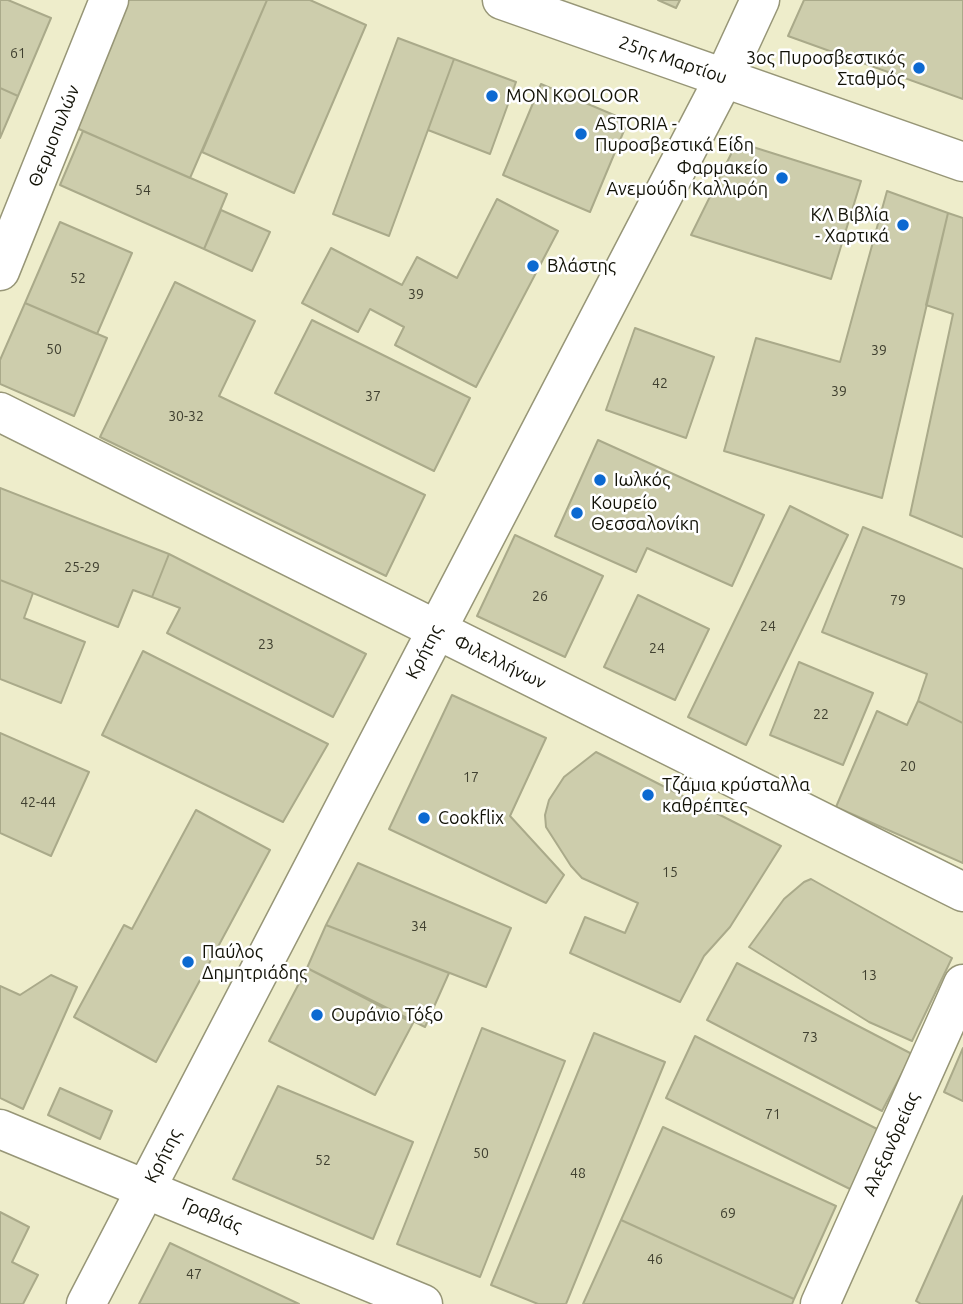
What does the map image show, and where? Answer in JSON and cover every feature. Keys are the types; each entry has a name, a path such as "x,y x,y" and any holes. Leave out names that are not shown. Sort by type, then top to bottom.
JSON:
{"street":[{"name":"Θερμοπυλών","path":"0,271 109,0"},
{"name":"25ης Μαρτίου","path":"502,0 963,162"},
{"name":"Κρήτης","path":"86,1304 724,78 760,0"},
{"name":"Φιλελλήνων","path":"0,412 963,892"},
{"name":"Αλεξανδρείας","path":"820,1304 963,984"},
{"name":"Γραβιάς","path":"0,1129 423,1304"}],"building":[{"path":"0,0 8,0 51,18 18,96 0,88"},
{"path":"126,0 267,0 190,178 72,126"},
{"path":"267,0 310,0 366,25 294,193 202,152"},
{"path":"658,0 680,0 676,8"},
{"name":"3ος Πυροσβεστικός Σταθμός","path":"804,0 963,0 963,99 788,36"},
{"path":"398,38 454,59 389,236 333,214"},
{"path":"454,59 516,82 490,154 428,130"},
{"path":"541,84 628,121 590,212 503,175"},
{"path":"0,88 18,96 0,138"},
{"path":"83,131 227,194 204,249 60,185"},
{"path":"737,142 861,181 831,279 691,235"},
{"path":"887,191 948,213 882,498 724,451 756,338 840,362"},
{"path":"497,199 558,231 476,387 395,345 404,327 370,309 358,332 302,303 331,248 402,285 417,257 457,278"},
{"path":"221,210 270,232 252,271 204,249"},
{"path":"948,213 963,218 963,537 910,515 953,314 926,305"},
{"path":"60,222 132,253 97,334 25,303"},
{"path":"175,282 255,321 219,396 425,495 386,576 100,437"},
{"path":"25,303 107,338 74,416 0,384 0,360"},
{"path":"312,320 470,398 434,471 275,393"},
{"path":"635,328 714,357 686,438 606,410"},
{"path":"598,440 764,515 732,586 647,548 636,572 555,536"},
{"path":"0,488 169,554 152,597 133,590 118,627 0,580"},
{"path":"790,506 848,535 746,745 688,717"},
{"path":"863,527 963,569 963,723 918,701 927,674 822,632"},
{"path":"515,535 603,576 565,657 477,616"},
{"path":"169,554 366,654 333,717 167,633 180,608 152,597"},
{"path":"0,580 33,593 24,618 85,642 61,703 0,679"},
{"path":"638,595 709,629 675,700 604,667"},
{"path":"143,651 328,744 283,822 102,735"},
{"path":"799,662 873,693 843,765 770,735"},
{"path":"452,695 546,738 510,816 564,875 546,903 389,829"},
{"path":"918,701 963,723 963,863 836,807 877,711 907,725"},
{"path":"0,733 89,772 51,856 0,833"},
{"path":"596,752 781,846 730,927 704,956 680,1002 570,953 585,917 625,933 638,903 582,878 546,827 545,815 549,800 564,777"},
{"path":"196,810 270,850 156,1062 74,1017 124,925 132,929"},
{"path":"358,863 511,928 486,987 326,925"},
{"path":"811,879 952,958 912,1041 869,1022 749,947 784,899"},
{"path":"326,925 449,973 425,1027 307,968"},
{"path":"737,963 912,1054 882,1111 707,1020"},
{"path":"307,968 413,1023 375,1095 269,1041"},
{"path":"51,975 77,987 23,1109 0,1098 0,986 20,995"},
{"path":"482,1028 565,1061 480,1277 397,1244"},
{"path":"594,1033 665,1062 566,1304 538,1304 491,1285"},
{"path":"695,1036 879,1130 852,1190 666,1098"},
{"path":"963,1048 963,1101 944,1092"},
{"path":"278,1086 413,1142 373,1239 233,1179"},
{"path":"60,1088 112,1111 100,1139 48,1115"},
{"path":"663,1127 836,1206 794,1299 621,1220"},
{"path":"963,1196 963,1304 921,1304 916,1301"},
{"path":"0,1212 29,1227 12,1262 38,1275 23,1304 0,1304"},
{"path":"621,1220 794,1299 792,1304 583,1304"},
{"path":"170,1243 299,1304 139,1304"}],"place":[{"name":"3ος Πυροσβεστικός Σταθμός","path":"919,68"},
{"name":"MON KOOLOOR","path":"492,96"},
{"name":"ASTORIA - Πυροσβεστικά Είδη","path":"581,134"},
{"name":"Φαρμακείο Ανεμούδη Καλλιρόη","path":"782,178"},
{"name":"ΚΛ Βιβλία - Χαρτικά","path":"903,225"},
{"name":"Βλάστης","path":"533,266"},
{"name":"Ιωλκός","path":"600,480"},
{"name":"Κουρείο Θεσσαλονίκη","path":"577,513"},
{"name":"Τζάμια κρύσταλλα καθρέπτες","path":"648,795"},
{"name":"Cookflix","path":"424,818"},
{"name":"Παύλος Δημητριάδης","path":"188,962"},
{"name":"Ουράνιο Τόξο","path":"317,1015"}]}
